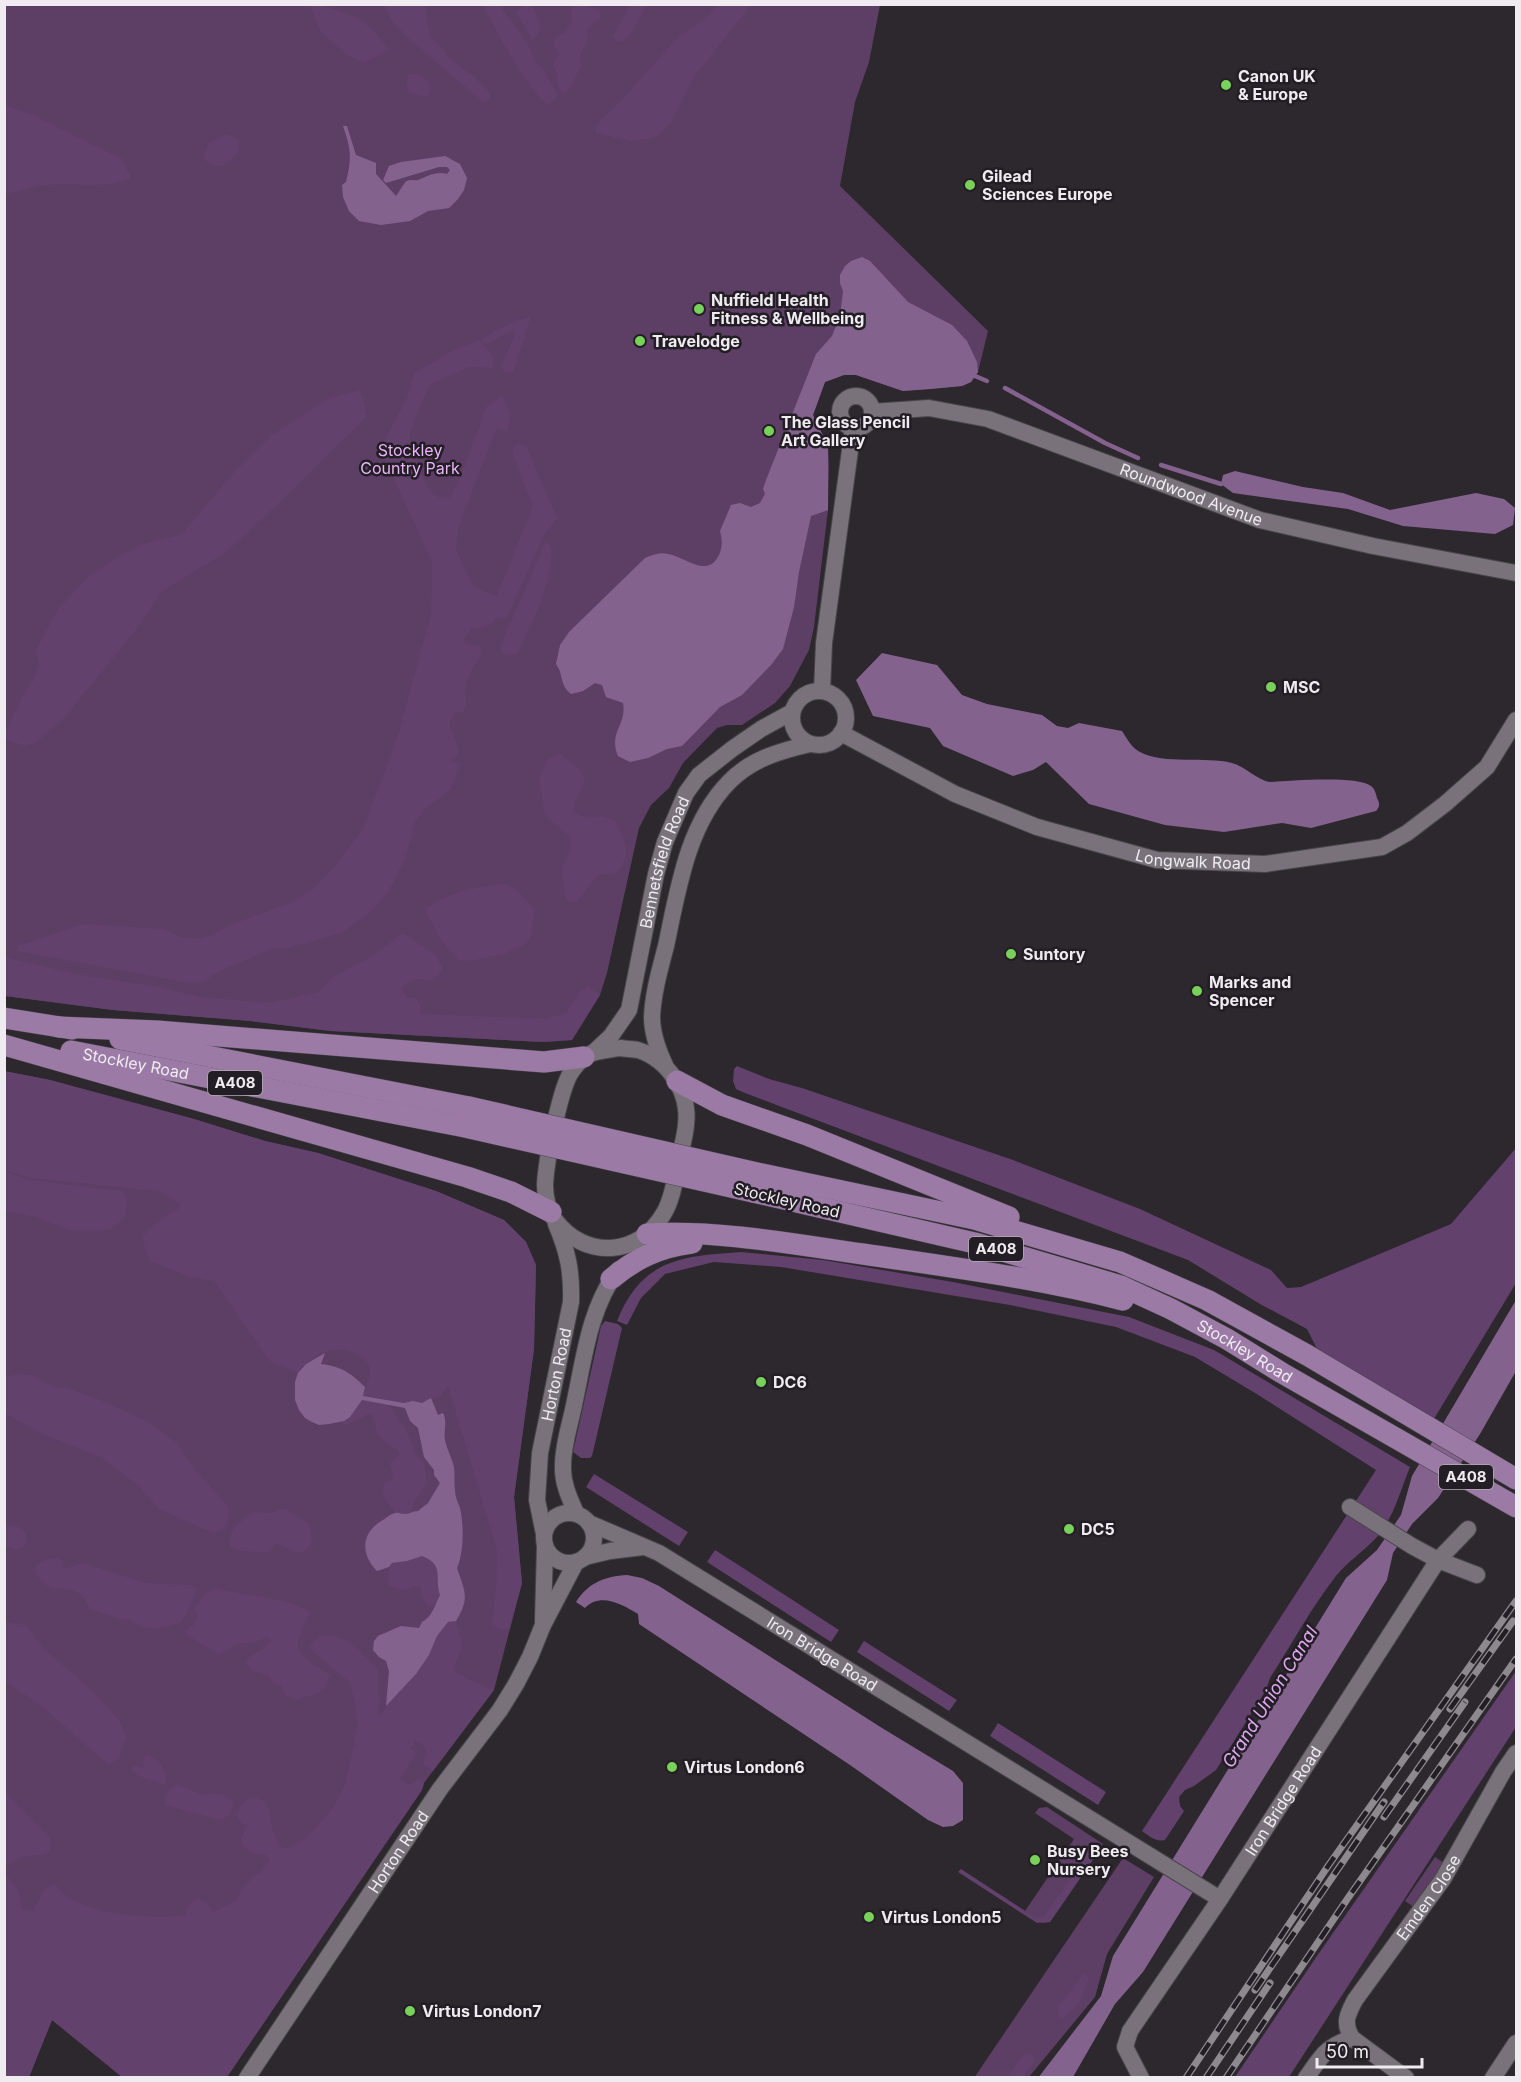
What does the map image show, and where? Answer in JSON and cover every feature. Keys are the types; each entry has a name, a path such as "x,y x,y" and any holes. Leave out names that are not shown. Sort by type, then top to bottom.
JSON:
{"main road":[{"name":"Stockley Road","path":"4,1018 58,1027 755,1182 1121,1286 1227,1339 1516,1507"},
{"path":"58,1027 157,1031 544,1062 589,1055"},
{"path":"4,1043 467,1177 511,1192 552,1215"},
{"name":"Stockley Road","path":"4,1043 67,1050 467,1117"},
{"path":"671,1073 722,1105 807,1135 1120,1262"},
{"name":"Stockley Road","path":"755,1182 974,1219 1120,1262 1208,1300 1516,1479"},
{"path":"643,1237 710,1233 997,1274 1097,1294 1156,1309 1227,1339"},
{"path":"611,1279 630,1264 672,1246 705,1242 777,1242"}],"street":[{"path":"854,396 868,402 872,412 871,418 864,426 853,429 841,420 840,410 844,400 854,396"},
{"name":"Roundwood Avenue","path":"872,412 929,408 988,419 1260,520 1373,546 1516,573"},
{"path":"841,733 846,722 842,704 833,695 822,691 824,643 853,429"},
{"name":"Bennetsfield Road","path":"589,1055 611,1036 628,1010 656,874 665,842 686,793 699,775 732,749 761,729 792,712 800,698 806,694 822,691"},
{"path":"792,712 795,731 810,744"},
{"name":"Longwalk Road","path":"841,733 955,794 1048,830 1157,860 1265,864 1382,847 1407,833 1445,804 1487,767 1516,720"},
{"name":"Bennetsfield Road","path":"671,1073 654,1033 653,1005 681,876 706,811 727,784 743,769 772,754 810,744 830,742 841,733"},
{"path":"620,1048 638,1050 671,1073 684,1098 687,1125 670,1200 664,1213 643,1237 613,1249 591,1247 565,1231 552,1215 545,1188 560,1101 570,1073 589,1055 620,1048"},
{"name":"Horton Road","path":"543,1625 544,1540 537,1500 540,1453 571,1302 572,1287 571,1270 565,1245 552,1215"},
{"name":"Horton Road","path":"583,1518 567,1495 563,1478 564,1454 599,1301 611,1279 643,1237"},
{"path":"1350,1507 1438,1560 1477,1575"},
{"path":"581,1560 592,1548 593,1531 583,1518 567,1512 555,1516 547,1525 544,1540 550,1555 558,1561 568,1563 581,1560 610,1551 644,1547"},
{"name":"Iron Bridge Road","path":"583,1518 659,1553 1213,1895"},
{"name":"Iron Bridge Road","path":"1141,2078 1125,2047 1130,2031 1213,1895 1438,1560 1468,1529"},
{"name":"Horton Road","path":"247,2078 435,1797 500,1710 526,1666 543,1625 581,1560"},
{"name":"Emden Close","path":"1352,2038 1346,2029 1347,2016 1355,2000 1443,1879 1516,1753"},
{"path":"1306,2078 1329,2048 1352,2038 1406,2078"},
{"path":"1493,2078 1516,2043"}],"green space":[{"path":"575,4 589,5 589,8 598,10 601,14 600,19 594,22 587,31 588,41 580,54 580,67 572,85 566,92 561,91 556,81 558,75 553,66 556,58 560,56 554,41 572,24 571,9"},
{"name":"Stockley Country Park","path":"5,5 880,5 869,62 855,102 840,186 988,331 978,372 971,382 962,386 903,391 856,375 844,375 825,382 813,415 828,446 828,510 814,627 809,650 790,686 775,703 742,725 717,728 683,763 669,788 651,805 639,828 607,973 600,995 572,1040 543,1042 331,1031 251,1021 113,1010 5,996"},
{"path":"312,5 336,10 361,20 389,49 365,63 347,55 321,32 311,8"},
{"path":"384,5 426,5 431,37 444,50 448,58 475,77 491,94 488,101 484,103 407,37 393,22"},
{"path":"483,5 502,5 556,92 556,98 549,105 523,75"},
{"path":"525,5 534,8 539,21 538,33 532,40 516,12"},
{"path":"630,5 647,5 630,34 621,42 616,41 613,36"},
{"path":"718,5 751,5 696,74 671,122 654,138 630,141 596,133 596,125 622,100 678,37 704,20"},
{"path":"409,75 417,75 429,81 431,91 427,97 409,93 406,83"},
{"path":"5,106 31,114 122,159 131,178 99,185 41,186 5,194"},
{"path":"227,134 239,140 239,150 223,165 209,163 204,159 208,143"},
{"path":"531,316 513,371 505,372 501,367 515,334 513,330 489,343 484,343 482,340 498,329"},
{"path":"479,340 492,356 492,368 469,367 429,385 409,434 415,464 429,489 438,497 449,498 460,479 487,406 502,396 509,413 507,431 497,428 458,527 456,550 473,585 483,591 497,596 533,506 512,451 519,443 526,446 557,518 543,537 506,619 497,617 486,626 472,628 463,640 466,645 481,646 481,650 467,681 466,707 462,713 455,712 449,724 459,750 457,756 450,758 454,763 461,763 451,789 425,809 415,822 406,856 391,887 379,903 366,916 341,933 287,948 273,948 216,973 205,982 190,983 17,951 19,946 83,924 163,929 181,937 197,939 212,935 230,925 290,903 312,890 336,865 364,827 397,739 431,615 432,562 380,448 406,401 415,373 450,352"},
{"path":"360,390 367,416 225,553 162,591 135,631 64,718 35,743 25,746 5,739 6,730 33,681 39,663 36,650 59,608 87,578 121,555 144,544 182,534 236,470 272,435 329,398"},
{"path":"546,541 551,549 551,561 543,595 518,652 512,655 503,653 500,647"},
{"path":"560,754 579,769 585,781 574,803 574,812 587,818 602,816 616,821 626,849 624,861 615,874 598,874 577,902 569,901 565,896 562,867 570,852 571,838 545,815 539,778 547,760"},
{"path":"506,884 516,889 535,910 530,938 524,945 512,948 505,954 470,961 459,960 440,936 426,909 445,898 464,891"},
{"path":"403,933 436,955 443,970 432,981 415,980 401,988 407,998 416,998 420,1005 420,1014 545,1019 566,1013 581,991 589,986 600,995 572,1040 543,1042 331,1031 251,1021 113,1010 5,996 5,957 75,974 152,986 201,997 270,1003 319,992 333,977 374,955"},
{"path":"737,1066 769,1079 802,1088 1013,1160 1140,1209 1271,1270 1287,1288 1301,1287 1451,1224 1516,1148 1516,1283 1434,1419 1318,1351 1307,1329 1260,1304 1188,1260 745,1093 736,1089 733,1081 734,1069"},
{"path":"4,1071 50,1080 265,1141 318,1153 436,1191 504,1220 526,1242 536,1265 534,1349 514,1497 522,1583 494,1690 424,1783 422,1790 227,2077 122,2077 52,2020 29,2077 5,2077"},
{"path":"4,1071 50,1080 265,1141 318,1153 436,1191 504,1220 526,1242 536,1265 534,1349 514,1497 522,1583 509,1629 492,1626 497,1550 448,1386 440,1396 423,1403 413,1401 405,1403 363,1396 370,1368 365,1360 353,1352 327,1351 310,1360 298,1373 270,1361 214,1281 191,1277 152,1262 148,1256 143,1235 163,1218 177,1210 181,1204 159,1191 31,1178 5,1170"},
{"path":"5,1171 29,1180 122,1191 127,1198 125,1217 111,1229 69,1230 37,1217 5,1211"},
{"path":"742,1252 823,1260 953,1282 1129,1317 1214,1350 1410,1467 1392,1513 1382,1530 1340,1571 1318,1601 1216,1770 1185,1790 1179,1797 1180,1806 1184,1811 1165,1840 1155,1839 1142,1831 1376,1470 1195,1357 1116,1327 1010,1305 781,1267 714,1262 665,1274 641,1298 627,1325 617,1321 627,1300 651,1273 682,1259"},
{"path":"605,1321 618,1324 622,1328 592,1456 581,1458 573,1452 601,1326"},
{"path":"18,1374 30,1375 54,1387 69,1389 103,1401 144,1420 176,1442 195,1470 227,1505 228,1517 225,1529 215,1532 204,1529 159,1509 138,1485 102,1458 38,1432 5,1413 5,1377"},
{"path":"362,1400 386,1404 393,1410 405,1427 416,1456 424,1463 427,1482 414,1502 412,1511 407,1514 396,1513 385,1499 383,1491 385,1482 393,1480 390,1463 399,1455 399,1451 381,1437 370,1413 346,1425 341,1421 350,1417"},
{"path":"594,1474 688,1532 679,1546 586,1487"},
{"path":"286,1509 309,1524 312,1543 307,1549 298,1553 276,1544 267,1553 243,1551 230,1547 233,1530 253,1512 272,1513"},
{"path":"5,1526 19,1527 25,1532 27,1543 22,1548 5,1546"},
{"path":"715,1550 839,1630 831,1642 707,1562"},
{"path":"422,1556 436,1568 441,1595 436,1604 429,1606 422,1597 420,1586 406,1590 389,1586 389,1567 392,1563"},
{"path":"59,1558 64,1562 63,1569 83,1563 146,1583 189,1585 197,1588 189,1609 180,1623 160,1628 140,1626 129,1618 123,1620 90,1609 80,1594 52,1587 43,1582 38,1576 36,1566 44,1560"},
{"path":"216,1588 287,1602 310,1612 300,1633 298,1648 306,1659 330,1675 325,1688 298,1700 286,1696 282,1686 274,1683 268,1675 252,1671 245,1661 269,1644 272,1640 267,1637 253,1643 239,1643 219,1655 187,1635 186,1631 194,1626 196,1621 195,1607 206,1593"},
{"path":"456,1621 462,1646 453,1670 494,1690 433,1771 423,1764 427,1753 423,1745 415,1741 411,1748 416,1753 400,1779 408,1785 420,1779 424,1783 422,1790 227,2077 122,2077 52,2020 29,2077 5,2077 4,1872 20,1893 21,1909 33,1911 44,1890 54,1884 69,1898 85,1905 127,1915 185,1916 189,1904 198,1898 207,1903 214,1912 237,1900 245,1886 270,1860 265,1854 250,1852 243,1844 241,1840 247,1824 243,1825 237,1817 240,1806 249,1798 264,1801 279,1846 287,1849 308,1837 333,1808 345,1785 358,1727 350,1683 308,1647 320,1636 334,1636 348,1641 368,1659 378,1671 380,1698 378,1713 381,1716 387,1705 416,1674 429,1655 437,1636 448,1622"},
{"path":"5,1622 25,1625 42,1647 92,1691 119,1720 126,1738 118,1759 109,1764 103,1760 43,1707 5,1681"},
{"path":"864,1641 957,1700 949,1711 857,1652"},
{"path":"1516,1671 1516,1727 1289,2077 1235,2077 1317,1956"},
{"path":"998,1723 1106,1792 1098,1805 990,1736"},
{"path":"146,1755 155,1759 162,1766 165,1785 139,1776 131,1769 135,1765 144,1768 142,1764"},
{"path":"176,1785 201,1794 226,1796 232,1802 232,1810 220,1820 165,1805 167,1793"},
{"path":"5,1792 50,1838 51,1850 46,1854 22,1857 5,1866"},
{"path":"1047,1807 1103,1844 1050,1922 1042,1923 1025,1911 1074,1839 1035,1813 1039,1808"},
{"path":"1091,1849 1097,1854 1050,1922 1037,1923 958,1872 961,1869 1036,1918 1044,1917"},
{"path":"1435,1857 1444,1863 1414,1907 1405,1901"},
{"path":"1123,1858 1154,1877 1107,1954 1095,1997 1029,2077 974,2078"},
{"path":"1085,1972 1089,1979 1080,2001 1063,2019 1059,2017 1059,2006"},
{"path":"1032,2054 1035,2061 1022,2077 1007,2077 1024,2055"}],"shaded area":[{"path":"343,126 347,126 356,155 376,163 376,174 396,196 407,181 435,174 447,174 450,170 447,167 439,167 386,183 383,180 389,166 401,162 445,156 460,164 467,178 464,190 449,208 428,211 410,221 381,225 359,221 349,211 343,197 342,185 346,182 350,160"},
{"path":"862,257 870,261 908,302 952,325 967,341 977,362 978,372 971,382 962,386 903,391 856,375 844,375 825,382 813,415 828,446 828,510 811,516 794,607 783,649 742,695 720,707 682,746 630,762 618,756 615,741 624,711 623,703 606,697 602,685 595,683 583,691 571,694 563,683 556,664 560,645 569,632 645,558 665,553 696,565 708,565 714,562 719,555 722,540 720,531 731,505 740,503 751,507 760,503 765,494 763,489 766,480 816,354 832,336 840,316 843,291 840,275 851,261"},
{"path":"1235,471 1303,487 1343,493 1390,510 1476,493 1504,499 1515,508 1513,525 1495,534 1403,526 1348,509 1233,493 1221,484 1223,475"},
{"path":"882,653 937,665 962,695 987,704 1042,715 1057,726 1068,728 1079,723 1122,731 1135,748 1150,756 1232,763 1269,782 1322,780 1363,783 1371,786 1379,806 1376,811 1311,828 1282,823 1224,832 1165,825 1089,804 1046,762 1033,770 1013,776 943,746 930,728 873,716 856,680"},
{"path":"1516,1300 1516,1371 1480,1434 1438,1498 1412,1524 1393,1553 1387,1580 1143,1972 1115,2004 1073,2077 1038,2078 1101,1996 1113,1956 1346,1578 1377,1550 1401,1515 1412,1476"},
{"path":"325,1353 321,1364 350,1374 365,1387 363,1396 404,1403 413,1401 422,1403 431,1398 438,1415 443,1413 445,1440 454,1467 455,1492 460,1508 463,1539 457,1568 465,1600 456,1621 448,1622 437,1636 429,1655 416,1674 386,1706 389,1671 386,1661 373,1650 374,1641 378,1636 401,1626 419,1628 431,1614 440,1595 434,1563 422,1556 392,1563 389,1567 377,1571 368,1558 365,1544 370,1531 392,1514 418,1511 428,1503 440,1483 424,1457 418,1428 410,1421 405,1408 362,1400 350,1417 344,1421 319,1425 305,1418 295,1400 295,1382 298,1373 306,1364"},
{"path":"627,1575 642,1578 659,1586 953,1771 963,1783 963,1820 953,1826 943,1827 928,1820 639,1624 638,1614 632,1610 618,1603 604,1600 591,1603 585,1608 576,1602 592,1585 611,1577"}],"waterway":[{"path":"975,376 987,381"},
{"path":"1005,388 1105,443 1138,458"},
{"path":"1161,465 1221,484"}],"railway":[{"path":"1186,2078 1328,1866 1516,1601"},
{"path":"1450,1709 1513,1621"},
{"path":"1226,2078 1348,1898 1516,1659"},
{"path":"1384,1817 1465,1702"},
{"path":"1255,1990 1384,1802"},
{"path":"1206,2078 1270,1983"}],"place":[{"name":"Canon UK & Europe","path":"1226,85"},
{"name":"Gilead Sciences Europe","path":"970,185"},
{"name":"Nuffield Health Fitness & Wellbeing","path":"699,309"},
{"name":"Travelodge","path":"640,341"},
{"name":"The Glass Pencil Art Gallery","path":"769,431"},
{"name":"MSC","path":"1271,687"},
{"name":"Suntory","path":"1011,954"},
{"name":"Marks and Spencer","path":"1197,991"},
{"name":"DC6","path":"761,1382"},
{"name":"DC5","path":"1069,1529"},
{"name":"Virtus London6","path":"672,1767"},
{"name":"Busy Bees Nursery","path":"1035,1860"},
{"name":"Virtus London5","path":"869,1917"},
{"name":"Virtus London7","path":"410,2011"}],"water label":[{"name":"Grand Union Canal","path":"1270,1697"}]}
